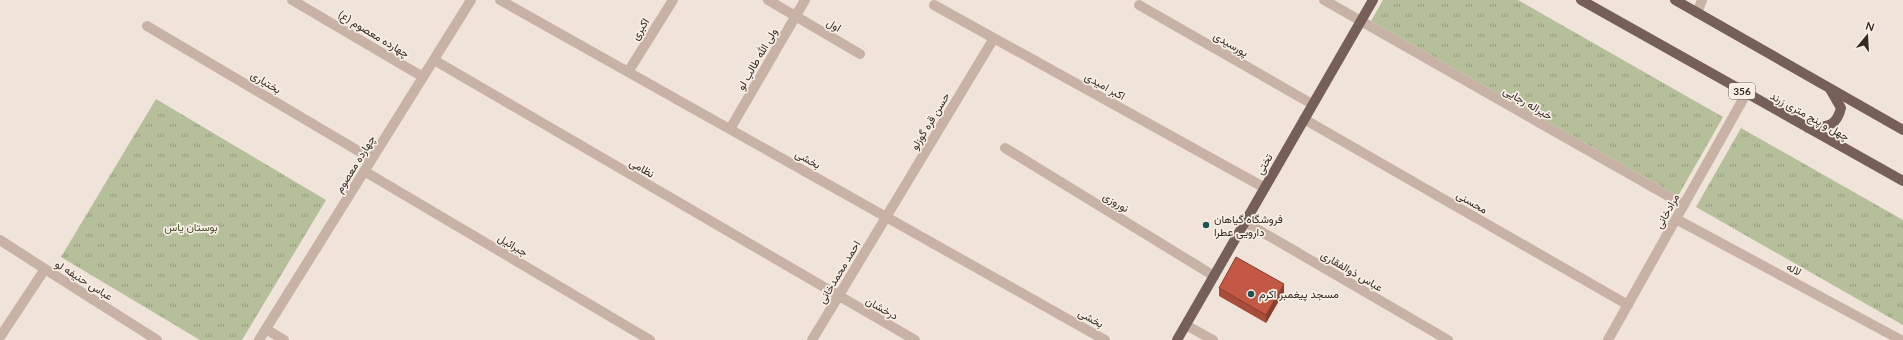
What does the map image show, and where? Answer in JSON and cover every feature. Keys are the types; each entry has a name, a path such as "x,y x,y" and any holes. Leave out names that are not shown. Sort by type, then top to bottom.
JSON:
{"main road":[{"name":"تختی","path":"1177,340 1372,0"},
{"name":"چهل و پنج متری زرند","path":"1581,0 1903,181"},
{"path":"1675,0 1903,130"},
{"path":"1808,128 1830,125 1838,118 1841,108 1830,88"}],"street":[{"name":"چهارده معصوم (ع)","path":"292,0 423,78"},
{"name":"چهارده معصوم","path":"259,340 471,0"},
{"name":"بخشی","path":"500,0 1105,340"},
{"name":"اکبری","path":"628,72 673,0"},
{"name":"اول","path":"768,0 860,54"},
{"name":"ولی الله طالب لو","path":"730,129 805,0"},
{"name":"خیراله رجایی","path":"1324,0 1684,205"},
{"path":"1697,12 1702,0"},
{"name":"اکبر امیدی","path":"934,5 1264,188"},
{"name":"پورسیدی","path":"1139,5 1312,104"},
{"name":"بختیاری","path":"147,26 372,160"},
{"name":"حسن قره گوزلو","path":"886,217 994,38"},
{"name":"نظامی","path":"434,60 838,297"},
{"name":"مرادخانی","path":"1608,340 1746,94"},
{"name":"محسنی","path":"1304,119 1628,305"},
{"name":"نوروزی","path":"1005,148 1214,276"},
{"name":"جبرائیل","path":"364,171 650,340"},
{"name":"احمد محمدخانی","path":"812,340 886,217"},
{"name":"لاله","path":"1676,218 1901,340"},
{"name":"عباس ذوالفقاری","path":"1245,222 1448,340"},
{"path":"0,240 45,269"},
{"name":"عباس حنیفه لو","path":"0,337 45,269 157,340"},
{"name":"درخشان","path":"838,297 914,340"},
{"path":"1186,325 1213,340"},
{"path":"266,329 284,340"}],"green space":[{"path":"1383,0 1518,0 1723,117 1678,196 1371,21"},
{"name":"بوستان یاس","path":"156,99 326,200 242,340 200,340 61,257"},
{"path":"1741,128 1903,220 1903,325 1696,207"}],"building":[{"name":"مسجد پیغمبر اکرم","path":"1236,257 1284,284 1266,315 1219,288"}],"place":[{"name":"فروشگاه گیاهان دارویی عطرا","path":"1206,225"},
{"name":"مسجد پیغمبر اکرم","path":"1251,294"}]}
